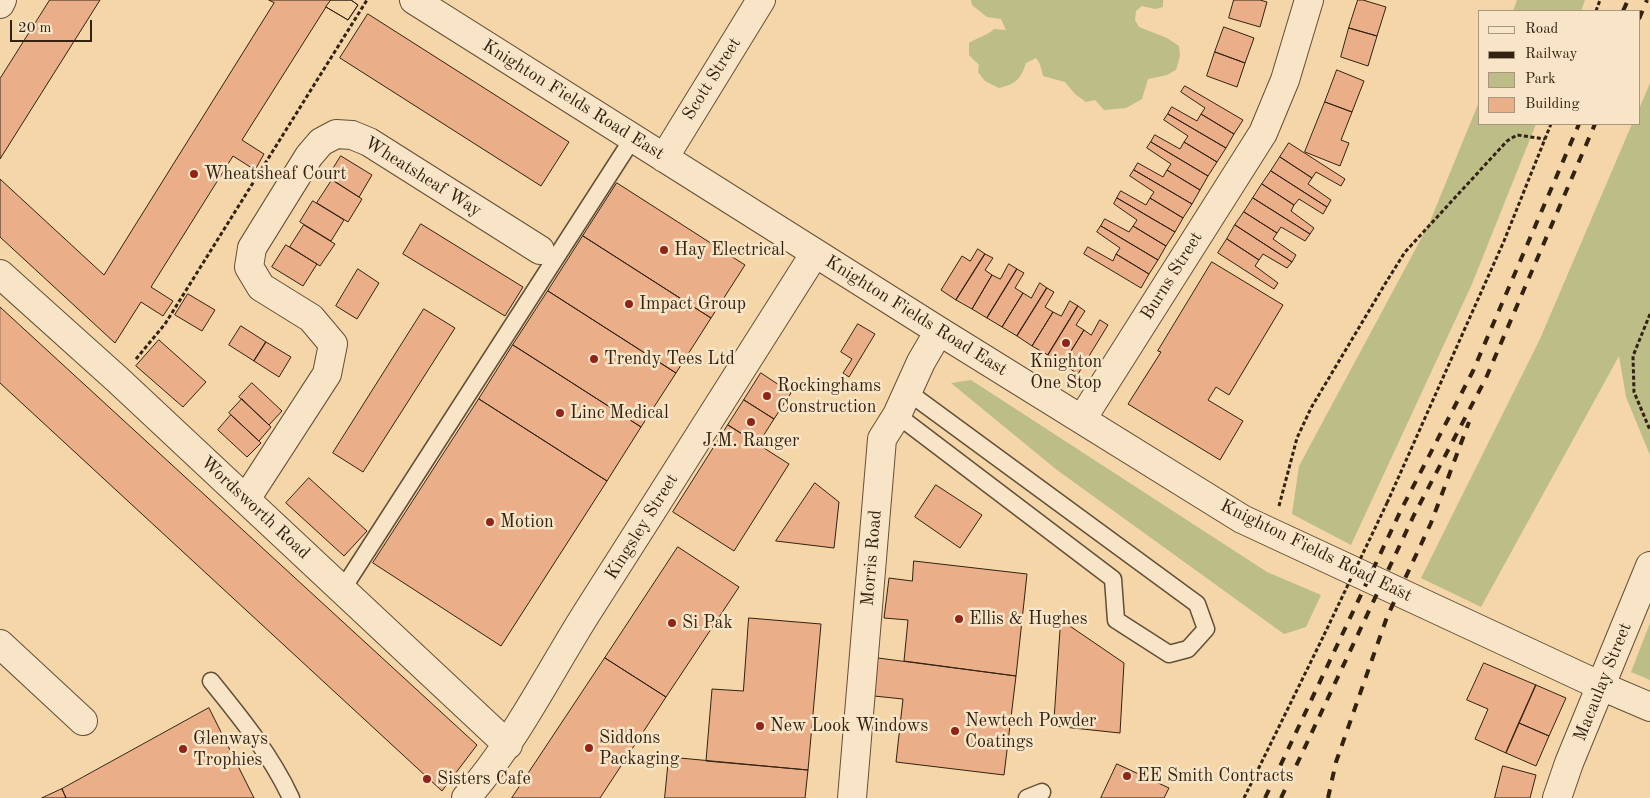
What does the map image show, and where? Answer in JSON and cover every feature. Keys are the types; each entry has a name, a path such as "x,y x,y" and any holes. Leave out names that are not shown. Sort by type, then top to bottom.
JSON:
{"street":[{"path":"0,4 2,0"},
{"name":"Knighton Fields Road East","path":"414,0 939,331 1242,519 1650,707"},
{"name":"Scott Street","path":"664,158 761,0"},
{"name":"Burns Street","path":"1082,419 1263,133 1285,80 1309,0"},
{"name":"Wheatsheaf Way","path":"246,499 327,374 333,344 311,318 261,287 249,267 252,248 309,156 321,142 336,134 352,135 369,142 540,250"},
{"name":"Kingsley Street","path":"466,798 508,745 574,633 815,253"},
{"name":"Wordsworth Road","path":"0,274 118,380 508,745"},
{"name":"Morris Road","path":"852,798 882,439 939,331"},
{"name":"Macaulay Street","path":"1558,798 1569,763 1650,566"},
{"path":"0,644 83,721"}],"lane":[{"path":"342,590 633,138"},
{"path":"902,404 1197,604 1206,630 1188,649 1169,654 1116,620 1114,580 902,404"},
{"path":"211,681 255,735 291,798"},
{"path":"1027,798 1042,792"}],"path":[{"path":"118,380 165,324 366,0"},
{"path":"1244,798 1387,503 1504,241 1551,125"},
{"path":"1272,534 1286,475 1300,431 1311,408 1405,252 1507,141 1517,135 1544,139"},
{"path":"1650,314 1633,356 1634,392 1650,430"}],"green space":[{"path":"971,0 1163,0 1163,7 1155,9 1142,6 1136,11 1135,20 1139,27 1167,38 1179,46 1180,56 1176,70 1167,75 1148,79 1142,99 1126,108 1104,110 1095,100 1086,102 1075,94 1065,82 1043,76 1040,64 1036,58 1026,63 1022,73 1014,83 999,88 985,81 978,72 979,65 969,55 969,43 994,29 1006,30 1001,19 987,17 972,5"},
{"path":"1517,0 1585,0 1581,10 1513,10"},
{"path":"1650,83 1650,455 1626,397 1619,356 1481,607 1421,578 1540,339 1632,125 1640,125 1640,107"},
{"path":"1478,104 1478,125 1536,125 1472,284 1351,545 1292,514 1299,466 1429,224"},
{"path":"971,380 1267,572 1321,595 1306,627 1284,634 1057,470 951,383"},
{"path":"1650,623 1650,680 1631,672"}],"building":[{"path":"50,0 100,0 0,159 0,79"},
{"name":"Wheatsheaf Court","path":"269,0 351,0 358,5 348,20 326,7 242,140 264,154 255,170 233,156 151,287 173,301 163,316 141,302 115,343 0,237 0,179 104,275 274,3"},
{"path":"331,0 351,0 358,5 348,20 326,7"},
{"path":"1234,0 1260,0 1267,2 1260,27 1229,18"},
{"path":"1358,0 1386,7 1377,36 1349,28"},
{"path":"368,14 569,142 541,186 340,58"},
{"path":"1224,27 1254,38 1245,63 1215,52"},
{"path":"1349,28 1377,36 1368,66 1341,57"},
{"path":"1215,52 1245,63 1237,87 1207,76"},
{"path":"1337,70 1364,81 1352,112 1325,102"},
{"path":"1185,86 1243,120 1234,134 1201,114 1205,108 1181,92"},
{"path":"1325,102 1352,112 1341,140 1349,143 1340,166 1305,152"},
{"path":"1172,107 1197,121 1201,114 1234,134 1226,148 1168,114"},
{"path":"1168,114 1226,148 1217,162 1184,142 1188,136 1164,120"},
{"path":"1155,135 1180,149 1184,142 1217,162 1208,176 1151,142"},
{"path":"1151,142 1208,176 1200,190 1167,170 1171,164 1147,148"},
{"path":"1289,143 1345,179 1341,186 1316,172 1312,178 1280,157"},
{"path":"341,156 372,175 359,197 328,177"},
{"path":"1280,157 1312,178 1308,184 1331,200 1327,207 1271,171"},
{"path":"1138,163 1163,177 1167,170 1200,190 1192,204 1134,170"},
{"path":"1134,170 1192,204 1183,218 1150,198 1154,192 1130,176"},
{"path":"1271,171 1327,207 1323,214 1299,199 1294,205 1262,184"},
{"path":"332,180 362,199 348,222 317,203"},
{"name":"Hay Electrical","path":"617,183 745,265 711,318 583,236"},
{"path":"1262,184 1294,205 1291,211 1314,228 1310,234 1253,198"},
{"path":"1121,191 1146,205 1150,198 1183,218 1175,232 1117,198"},
{"path":"1117,198 1175,232 1166,246 1133,226 1137,220 1114,204"},
{"path":"1253,198 1310,234 1305,241 1281,227 1277,233 1244,212"},
{"path":"313,201 344,220 331,241 300,222"},
{"path":"1244,212 1277,233 1273,239 1296,255 1292,262 1235,225"},
{"path":"1105,219 1129,232 1133,226 1166,246 1158,260 1101,226"},
{"path":"421,224 523,287 505,316 403,254"},
{"path":"304,225 335,244 320,266 290,247"},
{"path":"1235,225 1292,262 1287,268 1263,254 1259,260 1227,239"},
{"path":"1101,226 1158,260 1149,274 1116,254 1120,248 1097,232"},
{"name":"Impact Group","path":"583,236 711,318 676,373 548,291"},
{"path":"1227,239 1259,260 1255,266 1278,283 1274,289 1218,253"},
{"path":"286,245 317,264 303,286 272,267"},
{"path":"1088,247 1113,261 1116,254 1149,274 1141,288 1084,254"},
{"path":"978,249 985,254 956,300 941,290 962,256 970,261"},
{"path":"985,254 993,258 985,270 992,275 972,309 956,300"},
{"path":"1212,262 1283,305 1229,395 1216,387 1208,400 1243,421 1220,460 1128,404 1161,352 1158,351"},
{"path":"1009,264 1017,269 987,318 972,309 992,275 1000,279"},
{"path":"358,269 379,283 357,319 336,306"},
{"path":"1017,269 1024,273 1015,288 1023,293 1002,327 987,318"},
{"path":"1040,283 1047,288 1017,336 1002,327 1023,293 1031,298"},
{"path":"1047,288 1054,292 1045,307 1053,312 1032,346 1017,336"},
{"name":"Trendy Tees Ltd","path":"548,291 676,373 641,427 513,345"},
{"path":"188,294 215,310 202,331 175,315"},
{"path":"1070,301 1078,306 1048,355 1032,346 1053,312 1061,316"},
{"name":"Knighton One Stop","path":"1078,306 1085,311 1076,325 1084,330 1063,364 1048,355"},
{"path":"0,307 477,745 442,791 0,383"},
{"path":"424,309 455,328 363,472 333,453"},
{"path":"1100,320 1108,325 1078,374 1063,364 1084,330 1091,335"},
{"path":"858,324 875,334 849,377 843,373 852,359 841,352"},
{"path":"241,326 266,342 254,361 229,345"},
{"path":"159,340 206,382 183,407 136,366"},
{"path":"266,342 291,357 279,377 254,361"},
{"name":"Linc Medical","path":"513,345 641,427 607,481 479,399"},
{"name":"Rockinghams Construction","path":"761,373 791,393 774,419 744,400"},
{"path":"252,383 282,411 269,425 239,397"},
{"path":"242,399 271,427 259,441 229,413"},
{"name":"Motion","path":"479,399 607,481 501,646 373,563"},
{"name":"J.M. Ranger","path":"744,400 774,419 758,444 728,425"},
{"path":"231,415 261,443 247,457 218,430"},
{"path":"728,425 789,464 734,551 673,512"},
{"path":"309,478 367,531 344,556 286,503"},
{"path":"815,483 839,502 834,548 776,541"},
{"path":"936,485 982,515 960,548 915,517"},
{"name":"Si Pak","path":"678,547 739,587 666,697 605,658"},
{"name":"Ellis & Hughes","path":"914,561 1027,574 1016,676 904,661 908,620 884,618 889,578 912,581"},
{"name":"New Look Windows","path":"749,618 821,624 808,770 706,761 712,689 743,691"},
{"path":"1061,620 1124,663 1120,733 1054,726"},
{"name":"Siddons Packaging","path":"605,658 666,697 600,798 512,798"},
{"name":"Newtech Powder Coatings","path":"878,658 1016,676 1004,775 896,762 903,699 874,696"},
{"path":"1484,663 1536,685 1506,753 1475,739 1488,709 1467,700"},
{"path":"1536,685 1566,698 1549,736 1519,723"},
{"name":"Glenways Trophies","path":"209,708 254,798 66,798 62,789"},
{"path":"1519,723 1549,736 1536,766 1506,753"},
{"path":"669,757 808,770 805,798 665,798"},
{"name":"EE Smith Contracts","path":"1117,764 1169,788 1164,798 1101,798"},
{"path":"1503,766 1536,775 1530,798 1495,798"},
{"path":"62,789 66,798 42,798"}],"railway":[{"path":"1623,10 1628,0"},
{"path":"1640,17 1647,0"},
{"path":"1265,798 1401,510 1473,371 1579,125"},
{"path":"1281,798 1414,515 1486,378 1595,125"},
{"path":"1328,798 1336,762 1387,617 1431,523 1469,422"}],"place":[{"name":"Wheatsheaf Court","path":"194,174"},
{"name":"Hay Electrical","path":"664,250"},
{"name":"Impact Group","path":"629,304"},
{"name":"Knighton One Stop","path":"1066,343"},
{"name":"Trendy Tees Ltd","path":"594,359"},
{"name":"Rockinghams Construction","path":"767,396"},
{"name":"Linc Medical","path":"560,413"},
{"name":"J.M. Ranger","path":"751,422"},
{"name":"Motion","path":"490,522"},
{"name":"Ellis & Hughes","path":"959,619"},
{"name":"Si Pak","path":"672,623"},
{"name":"New Look Windows","path":"760,726"},
{"name":"Newtech Powder Coatings","path":"955,731"},
{"name":"Siddons Packaging","path":"589,748"},
{"name":"Glenways Trophies","path":"183,749"},
{"name":"EE Smith Contracts","path":"1127,776"},
{"name":"Sisters Cafe","path":"427,779"}]}
